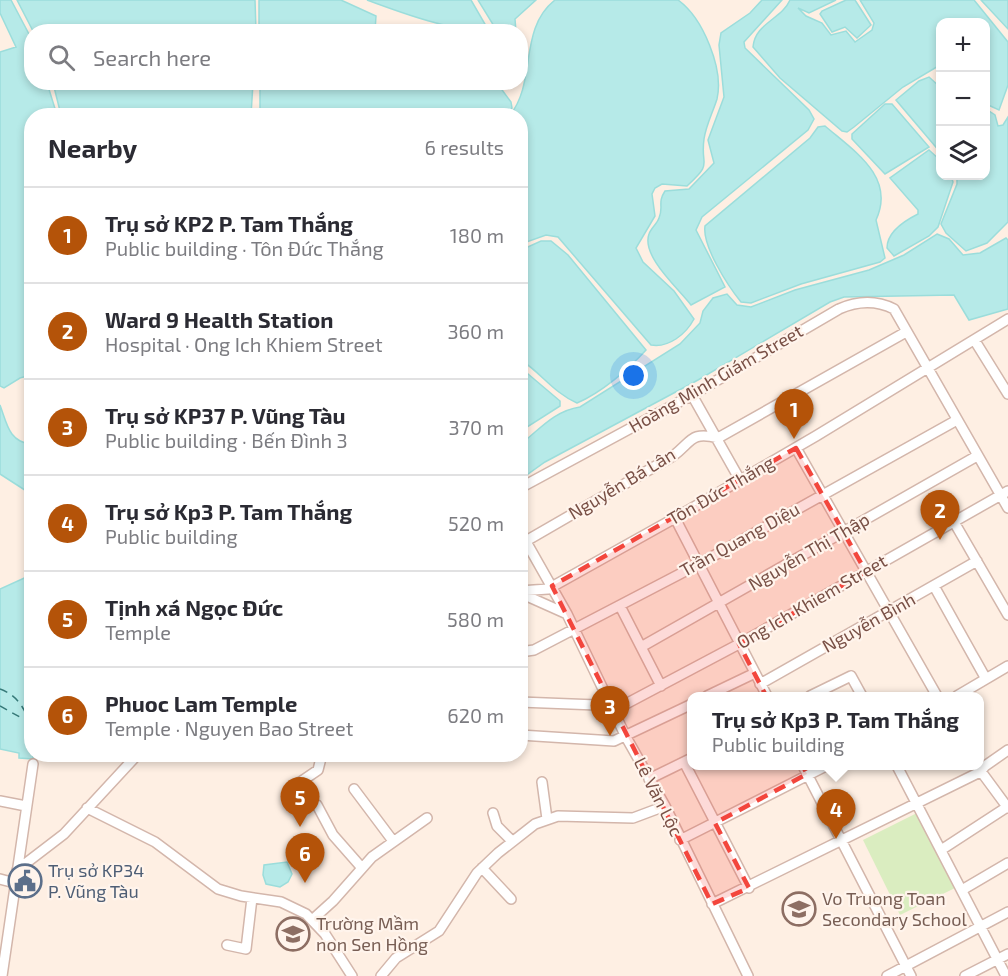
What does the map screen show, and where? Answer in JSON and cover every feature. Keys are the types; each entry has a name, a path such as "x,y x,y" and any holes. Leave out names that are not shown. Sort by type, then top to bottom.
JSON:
{"street":[{"name":"Hoàng Minh Giám Street","path":"528,484 692,395 851,304 874,303 890,307 906,332"},
{"name":"Tôn Đức Thắng","path":"528,590 552,586 675,518 796,448 1008,319"},
{"path":"906,332 977,456 1004,493 1008,508"},
{"name":"Nguyễn Bá Lân","path":"528,540 673,456 690,439 703,434 718,438 906,332"},
{"path":"975,341 1007,390"},
{"path":"692,395 740,480"},
{"name":"Trần Quang Diệu","path":"528,651 534,650 699,564 957,420"},
{"path":"796,448 935,692"},
{"name":"Nguyễn Thị Thập","path":"641,647 977,456"},
{"name":"Ong Ich Khiem Street","path":"613,707 661,686 739,644 1004,493"},
{"path":"675,518 765,692"},
{"path":"954,522 1008,615"},
{"name":"Lê Văn Lộc","path":"528,544 567,614 626,737 665,806 748,976"},
{"name":"Nguyễn Bình","path":"760,684 977,561"},
{"path":"934,586 986,679"},
{"path":"528,596 567,614"},
{"path":"620,606 661,686"},
{"path":"964,692 1008,666"},
{"path":"715,692 755,673"},
{"path":"818,692 851,676 860,692"},
{"path":"528,702 613,707"},
{"path":"528,736 614,741 687,706"},
{"path":"984,766 1008,751"},
{"path":"649,779 687,760"},
{"path":"17,870 64,834 130,762"},
{"path":"293,787 318,770 320,762"},
{"path":"2,976 33,764"},
{"path":"692,770 715,824 749,888"},
{"path":"680,840 715,824 805,770 911,976"},
{"path":"900,770 1006,976"},
{"path":"712,904 917,805 976,770"},
{"path":"941,850 1008,808 979,770"},
{"path":"542,782 547,819"},
{"path":"354,789 393,841"},
{"path":"0,801 26,806"},
{"path":"317,805 333,834 362,868"},
{"path":"381,976 396,958 439,931 482,868 512,841 547,819 558,816 633,818 665,806"},
{"path":"87,808 155,842 218,889 289,904 312,920 352,976"},
{"path":"493,813 497,826 512,841"},
{"path":"312,920 372,857 428,818"},
{"path":"962,890 1008,863"},
{"path":"482,868 511,899"},
{"path":"0,879 15,883"},
{"path":"227,945 246,950 252,898"},
{"path":"887,976 905,964 1008,912"},
{"path":"965,976 1008,954"}],"highlighted area":[{"path":"796,448 866,572 739,644 807,774 715,823 749,888 712,904 552,586"}],"green space":[{"path":"917,813 955,888 900,915 863,840"}],"water":[{"path":"0,0 11,0 24,25 24,90 49,90 55,108 24,108 24,377 4,388 0,386 0,52 16,47 0,13"},
{"path":"17,0 255,0 256,24 29,24"},
{"path":"259,0 341,0 376,16 375,24 259,24"},
{"path":"367,0 471,0 485,24 440,24"},
{"path":"478,0 536,0 515,19 515,24 493,24"},
{"path":"555,0 678,0 696,19 710,45 718,87 717,99 705,134 703,168 687,186 662,184 655,188 652,194 655,216 636,248 643,262 674,291 694,319 682,335 670,342 651,345 558,237 546,235 528,241 528,108 514,108 522,90 528,90 528,61 532,40 536,26 544,12"},
{"path":"762,0 782,0 744,42 745,48 809,110 814,119 808,130 702,217 696,230 725,287 691,305 655,262 648,243 649,234 659,218 661,199 665,191 689,189 714,163 708,140 724,97 719,45 721,33 750,13"},
{"path":"790,0 836,0 809,13 798,8 806,16 822,23 831,35 846,31 855,42 872,30 874,23 860,0 974,0 989,18 936,18 936,67 903,87 847,132 842,131 780,78 753,47 758,32"},
{"path":"846,0 855,0 871,25 857,38 845,27 832,32 820,14"},
{"path":"981,0 1008,0 1008,29"},
{"path":"990,20 1008,42 1008,85 999,110 990,106"},
{"path":"929,77 936,83 936,147 896,100 919,81"},
{"path":"55,90 253,90 251,108 59,108"},
{"path":"260,90 502,90 511,102 512,108 260,108"},
{"path":"885,104 892,104 929,147 885,174 852,139 852,134"},
{"path":"990,112 995,115 998,126 1003,125 1008,117 1008,222 987,243 966,251 946,233 941,224 957,180 990,180"},
{"path":"825,126 859,155 876,178 881,191 881,205 876,220 885,258 880,262 801,284 751,303 741,302 729,286 712,255 705,234 705,226 810,138 818,127"},
{"path":"929,150 936,156 936,180 952,180 953,182 938,227 929,236 894,256 887,248 890,237 902,224 918,214 918,210 890,178"},
{"path":"937,234 949,239 963,255 980,253 1006,238 1008,240 1008,309 969,320 954,295 844,297 830,302 698,380 545,462 528,474 528,438 562,412 580,407 680,344 700,323 703,311 713,298 727,294 737,305 751,307 795,290 869,270 904,255"},
{"path":"541,241 551,241 568,255 646,350 614,380 577,403 561,394 528,366 528,247"},
{"path":"528,374 560,401 560,406 528,427"},
{"path":"0,405 13,436 24,443 24,489 0,474"},
{"path":"24,578 24,758 19,758 19,753 0,749 0,589"},
{"path":"287,862 292,874 288,882 280,887 266,884 263,875 264,865"}],"ferry route":[{"path":"0,689 13,696 24,710"},
{"path":"0,706 24,719"}],"place":[{"name":"Trụ sở KP2 P. Tam Thắng","path":"794,439"},
{"name":"Ward 9 Health Station","path":"940,540"},
{"name":"Trụ sở KP37 P. Vũng Tàu","path":"610,736"},
{"name":"Tịnh xá Ngọc Đức","path":"300,827"},
{"name":"Trụ sở Kp3 P. Tam Thắng","path":"836,839"},
{"name":"Trụ sở KP34 P. Vũng Tàu","path":"25,881"},
{"name":"Phuoc Lam Temple","path":"305,883"},
{"name":"Vo Truong Toan Secondary School","path":"799,909"},
{"name":"Trường Mầm non Sen Hồng","path":"293,934"}]}
